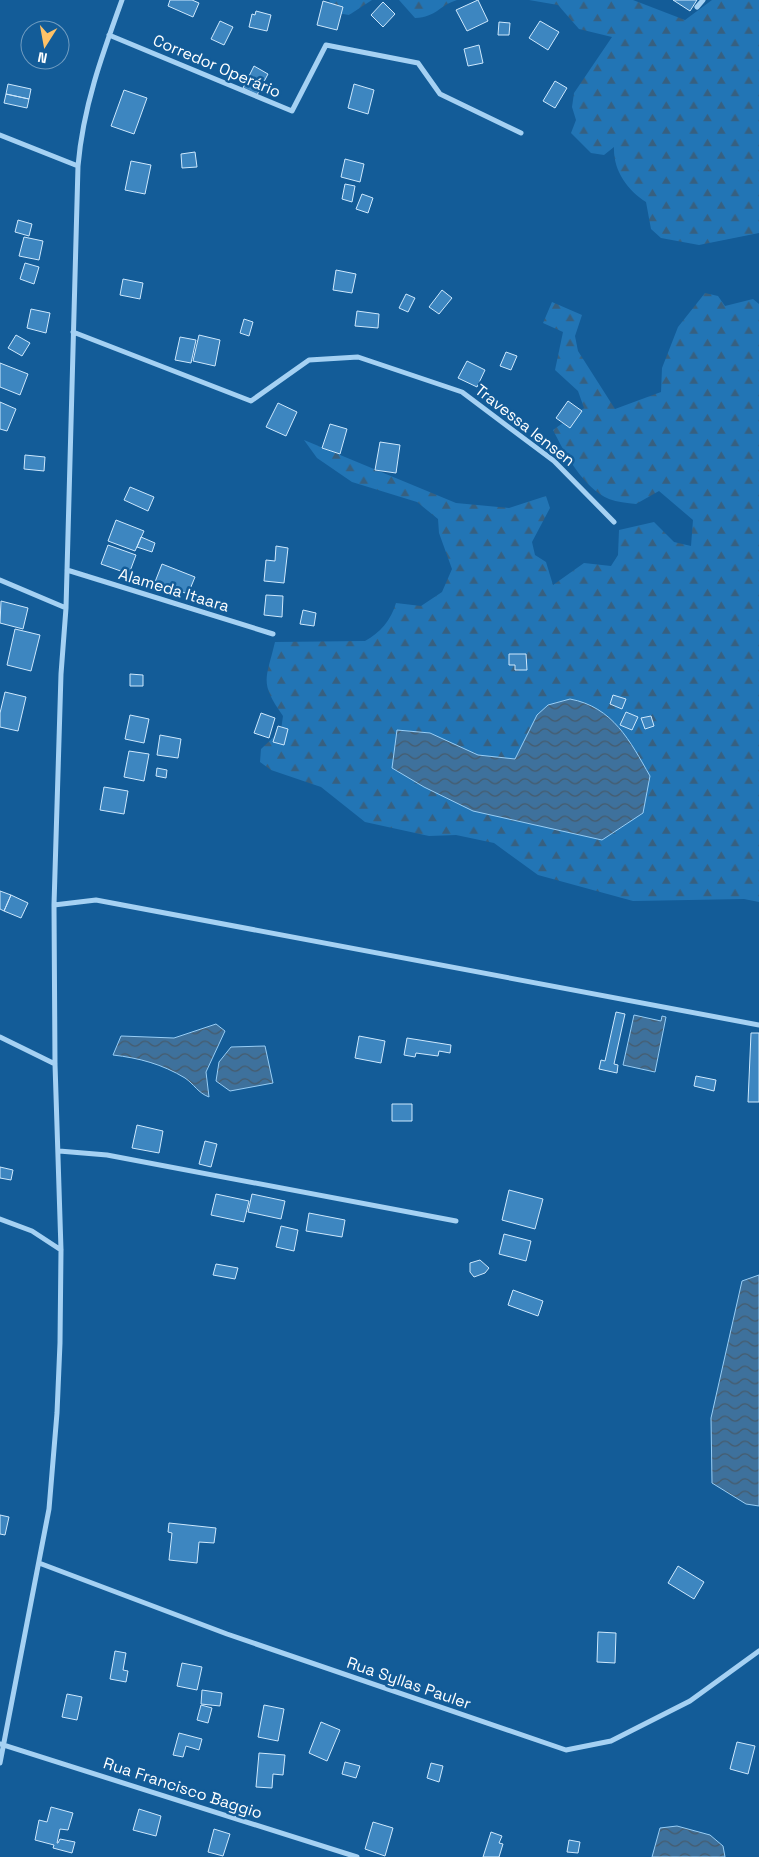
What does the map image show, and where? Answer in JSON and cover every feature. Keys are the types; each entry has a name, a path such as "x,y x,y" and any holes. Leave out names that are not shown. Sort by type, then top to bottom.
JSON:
{"street":[{"path":"0,1763 49,1509 54,1456 60,1343 61,1250 55,1064 54,905 66,608 78,166 83,120 98,62 122,0"},
{"path":"697,7 703,0"},
{"name":"Corredor Operário","path":"109,35 292,111 326,45 418,63 440,94 521,133"},
{"path":"0,135 78,166"},
{"name":"Travessa Iensen","path":"73,332 251,401 309,360 358,357 462,392 554,461 614,522"},
{"name":"Alameda Itaara","path":"67,570 273,634"},
{"path":"0,580 66,608"},
{"path":"54,905 96,900 759,1025"},
{"path":"0,1036 55,1064"},
{"path":"59,1151 107,1155 456,1221"},
{"path":"0,1219 32,1232 61,1250"},
{"name":"Rua Syllas Pauler","path":"38,1563 227,1634 566,1750 611,1741 690,1701 759,1651"},
{"name":"Rua Francisco Baggio","path":"2,1745 357,1857"}],"green space":[{"path":"329,0 372,0 349,15 337,13"},
{"path":"399,0 457,0 428,16 415,18"},
{"path":"529,0 633,0 685,20 712,0 759,0 759,233 699,245 661,238 651,229 646,202 633,192 622,179 616,164 614,147 604,155 591,153 571,133 576,120 572,107 574,93 612,37 579,29 558,5"},
{"path":"705,293 718,296 725,306 753,299 759,304 759,902 744,899 633,901 538,875 494,843 456,835 429,836 365,822 321,787 271,770 260,762 261,749 281,730 283,716 270,695 267,681 267,673 275,642 365,641 384,625 396,603 421,606 442,592 452,569 439,533 438,519 417,502 352,482 317,458 304,440 456,503 509,508 546,496 550,508 532,542 535,555 546,562 553,585 584,563 611,566 618,555 619,530 654,522 674,542 691,546 693,520 659,491 636,504 609,499 600,494 583,479 569,459 553,430 584,408 578,391 555,370 563,332 543,323 552,302 582,315 575,336 578,351 615,409 661,392 662,368 678,327"}],"water":[{"path":"570,699 598,709 619,727 650,776 643,813 602,840 473,811 424,787 392,768 397,730 430,733 478,755 515,759 537,715 548,705"},
{"path":"634,1015 661,1021 662,1016 666,1017 655,1072 623,1065"},
{"path":"216,1024 225,1031 206,1072 209,1097 185,1078 159,1065 113,1055 121,1036 174,1038"},
{"path":"265,1046 273,1083 230,1091 216,1081 219,1062 231,1047"},
{"path":"759,1275 759,1506 746,1504 712,1483 711,1418 742,1281"},
{"path":"677,1826 710,1835 723,1846 725,1857 652,1857 660,1828"}],"building":[{"path":"170,0 192,0 199,3 193,17 168,6"},
{"path":"478,0 488,21 467,31 456,10"},
{"path":"673,0 697,0 690,11"},
{"path":"323,1 343,7 337,30 317,25"},
{"path":"383,2 395,14 383,27 371,15"},
{"path":"256,11 271,15 267,31 249,27 252,14 255,15"},
{"path":"220,21 233,27 224,45 211,39"},
{"path":"540,21 559,32 548,50 529,38"},
{"path":"499,22 510,23 509,35 498,35"},
{"path":"479,45 483,63 468,66 464,49"},
{"path":"254,66 268,74 257,95 243,88"},
{"path":"555,81 567,88 555,108 543,101"},
{"path":"8,84 31,89 29,99 6,94"},
{"path":"354,84 374,90 368,114 348,108"},
{"path":"124,90 147,98 134,134 111,126"},
{"path":"6,94 29,99 27,108 4,103"},
{"path":"195,152 197,167 182,168 181,154"},
{"path":"345,159 364,164 360,182 341,177"},
{"path":"131,161 151,165 145,194 125,190"},
{"path":"345,184 355,186 352,202 342,199"},
{"path":"362,194 373,198 368,213 356,209"},
{"path":"18,220 32,224 29,236 15,232"},
{"path":"24,237 43,241 39,260 19,256"},
{"path":"25,263 39,267 34,284 20,279"},
{"path":"336,270 356,274 352,293 333,290"},
{"path":"123,279 143,283 140,299 120,295"},
{"path":"442,290 452,298 439,314 429,307"},
{"path":"406,294 415,298 408,312 399,308"},
{"path":"31,309 50,313 46,333 27,328"},
{"path":"357,311 379,314 378,328 355,326"},
{"path":"244,319 253,322 249,336 240,333"},
{"path":"16,335 30,343 22,356 8,348"},
{"path":"199,335 220,340 215,366 193,361"},
{"path":"180,337 196,340 191,363 175,360"},
{"path":"506,352 517,356 511,370 500,366"},
{"path":"467,361 485,370 477,387 458,378"},
{"path":"0,363 28,374 20,395 0,387"},
{"path":"568,401 582,411 570,428 556,418"},
{"path":"0,402 16,409 7,431 0,429"},
{"path":"278,403 297,412 286,436 266,427"},
{"path":"330,424 347,429 340,454 322,448"},
{"path":"380,442 400,445 396,473 375,470"},
{"path":"25,455 45,457 44,471 24,469"},
{"path":"130,487 154,497 148,511 124,500"},
{"path":"116,520 144,531 135,551 108,541"},
{"path":"141,537 155,543 152,552 137,547"},
{"path":"108,545 136,555 129,574 101,564"},
{"path":"276,546 288,548 284,583 264,581 266,560 275,561"},
{"path":"162,564 195,577 188,594 155,582"},
{"path":"266,595 283,596 282,617 264,615"},
{"path":"1,601 28,608 23,629 0,623"},
{"path":"303,610 316,613 314,626 300,624"},
{"path":"15,629 40,635 31,671 7,665"},
{"path":"509,654 526,654 527,670 515,670 515,665 509,665"},
{"path":"130,674 143,675 143,686 130,686"},
{"path":"5,692 26,697 18,731 0,727 0,713"},
{"path":"613,695 626,699 622,709 610,704"},
{"path":"626,712 638,717 632,730 620,725"},
{"path":"261,713 275,718 269,738 254,733"},
{"path":"130,715 149,719 144,743 125,739"},
{"path":"651,716 654,726 645,729 641,718"},
{"path":"278,726 288,729 284,745 273,742"},
{"path":"160,735 181,739 178,758 157,755"},
{"path":"129,751 149,754 144,781 124,777"},
{"path":"157,768 167,770 166,778 156,776"},
{"path":"104,787 128,791 124,814 100,810"},
{"path":"0,891 11,895 4,911 0,909"},
{"path":"11,895 28,903 21,918 4,911"},
{"path":"616,1012 625,1014 614,1064 618,1065 617,1073 599,1069 601,1060 605,1061"},
{"path":"751,1033 759,1033 759,1102 748,1102"},
{"path":"359,1036 385,1041 381,1063 355,1058"},
{"path":"407,1038 451,1045 450,1053 439,1051 438,1056 416,1053 415,1057 404,1055"},
{"path":"696,1076 716,1080 714,1091 694,1086"},
{"path":"392,1104 412,1104 412,1121 392,1121"},
{"path":"137,1125 163,1131 159,1153 132,1148"},
{"path":"205,1141 217,1144 211,1167 199,1164"},
{"path":"0,1167 13,1170 11,1180 0,1178"},
{"path":"509,1190 543,1199 535,1229 502,1220"},
{"path":"216,1194 249,1201 244,1222 211,1215"},
{"path":"252,1194 285,1201 281,1219 248,1212"},
{"path":"309,1213 345,1220 342,1237 306,1231"},
{"path":"281,1226 298,1230 294,1251 276,1247"},
{"path":"504,1234 531,1241 526,1261 499,1254"},
{"path":"480,1260 489,1268 485,1273 474,1277 470,1272 470,1263"},
{"path":"216,1264 238,1268 235,1279 213,1275"},
{"path":"513,1290 543,1301 538,1316 508,1305"},
{"path":"0,1515 9,1517 5,1535 0,1534"},
{"path":"169,1523 216,1528 214,1543 199,1542 197,1563 169,1560 172,1533 168,1532"},
{"path":"678,1566 704,1582 694,1599 668,1583"},
{"path":"598,1632 616,1633 615,1663 597,1662"},
{"path":"115,1651 126,1653 123,1670 128,1671 126,1682 110,1679"},
{"path":"182,1663 202,1667 197,1690 177,1686"},
{"path":"202,1690 222,1693 220,1706 201,1704"},
{"path":"67,1694 82,1697 77,1720 62,1717"},
{"path":"201,1705 212,1708 208,1723 197,1720"},
{"path":"264,1705 284,1709 278,1741 258,1737"},
{"path":"321,1722 340,1730 327,1761 309,1753"},
{"path":"179,1733 202,1739 199,1750 186,1746 183,1757 173,1755"},
{"path":"737,1742 755,1746 748,1774 730,1769"},
{"path":"259,1753 285,1755 283,1775 273,1774 272,1788 256,1787"},
{"path":"345,1762 360,1766 356,1778 342,1774"},
{"path":"431,1763 443,1766 439,1782 427,1778"},
{"path":"51,1807 73,1813 68,1830 60,1829 57,1843 60,1839 75,1842 72,1853 53,1848 54,1845 35,1840 39,1820 47,1822"},
{"path":"139,1809 161,1816 156,1836 133,1830"},
{"path":"373,1822 393,1828 385,1856 365,1849"},
{"path":"214,1829 230,1834 223,1856 208,1852"},
{"path":"491,1832 502,1836 499,1843 503,1844 499,1857 483,1857"},
{"path":"569,1840 580,1842 578,1853 567,1852"}]}
